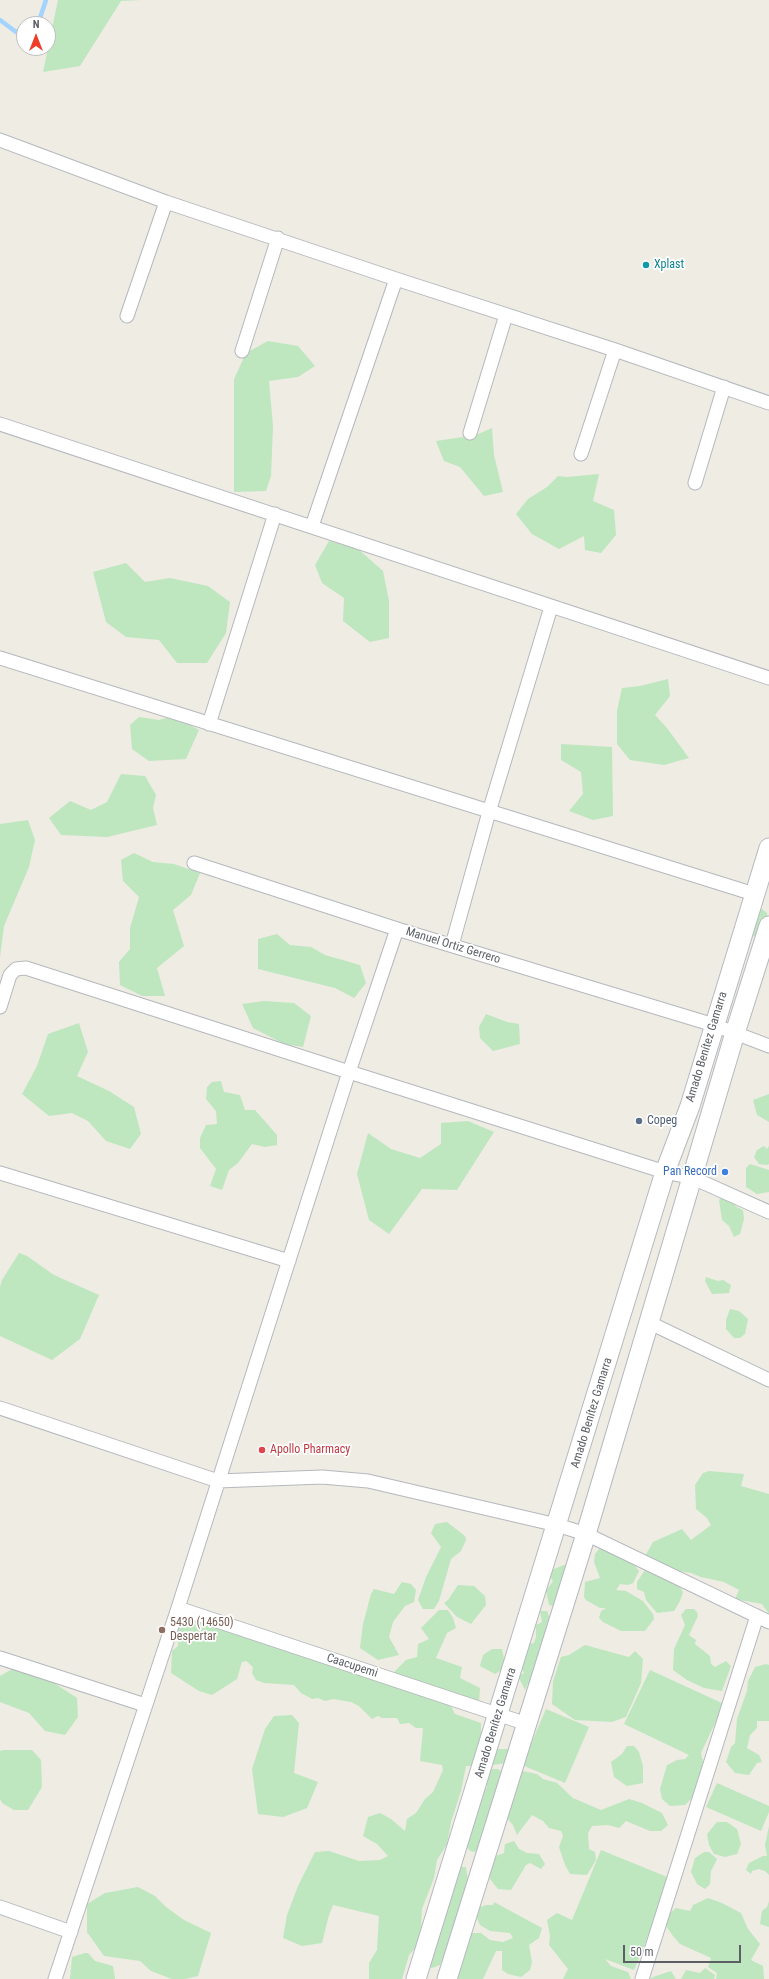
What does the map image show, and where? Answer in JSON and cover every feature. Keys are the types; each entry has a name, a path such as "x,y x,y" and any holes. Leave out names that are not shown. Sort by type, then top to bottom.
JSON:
{"main road":[{"name":"Amado Benítez Gamarra","path":"416,1979 666,1172 690,1106 769,848"},
{"name":"Amado Benítez Gamarra","path":"447,1979 586,1534 735,1033 769,926"},
{"path":"690,1106 712,1112"}],"street":[{"path":"0,140 166,202 615,350 769,403"},
{"path":"128,316 166,202"},
{"path":"242,351 278,238"},
{"path":"312,526 396,279"},
{"path":"470,433 506,315"},
{"path":"581,454 615,350"},
{"path":"695,483 724,387"},
{"path":"0,424 769,678"},
{"path":"209,724 275,514"},
{"path":"452,945 489,812 551,607"},
{"path":"0,658 754,894"},
{"name":"Manuel Ortiz Gerrero","path":"194,864 397,929 714,1025 735,1033"},
{"path":"55,1979 178,1608 349,1072 397,929"},
{"path":"0,1006 10,975 16,968 26,968 666,1172 693,1178 769,1212"},
{"path":"735,1033 769,1046"},
{"path":"0,1173 289,1261"},
{"path":"650,1323 769,1380"},
{"path":"0,1408 218,1482 322,1476 368,1481 557,1525 586,1534 763,1619 642,1979"},
{"name":"Caacupemi","path":"178,1608 527,1724"},
{"path":"0,1658 146,1705"},
{"path":"0,1907 71,1932"}],"green space":[{"path":"58,0 141,0 121,1 80,66 43,72 46,56 56,56 56,16 55,16"},
{"path":"268,341 298,346 315,366 298,377 269,381 273,426 271,476 266,491 234,492 234,379 246,353"},
{"path":"492,428 494,455 503,492 484,496 460,467 444,461 436,441 476,435"},
{"path":"599,474 593,501 614,510 616,535 601,553 585,550 584,536 559,549 532,534 516,514 528,499 547,487 558,476 567,477"},
{"path":"329,541 358,549 383,571 389,601 389,638 370,642 343,621 344,598 322,583 315,565"},
{"path":"126,563 145,582 170,578 208,586 230,602 226,633 207,663 177,663 159,640 126,637 106,622 93,572"},
{"path":"668,679 670,696 655,715 667,728 689,758 664,765 630,760 617,744 617,711 622,688 640,686"},
{"path":"174,716 199,730 186,759 149,761 132,749 130,725 139,717 159,720"},
{"path":"561,744 612,747 613,816 593,820 569,811 583,794 581,772 561,760"},
{"path":"121,774 145,776 156,795 153,808 157,825 107,837 61,835 49,818 70,801 91,810 107,802"},
{"path":"28,820 35,840 29,867 4,926 0,957 0,824"},
{"path":"134,853 153,862 174,864 200,873 191,895 173,910 184,946 157,968 165,996 142,996 120,985 119,962 130,949 130,928 139,897 123,881 121,860"},
{"path":"762,909 767,913 768,924 760,937 750,936 753,911"},
{"path":"277,934 290,945 311,947 325,955 360,965 366,983 354,998 335,988 258,969 258,939"},
{"path":"264,1001 294,1003 311,1016 303,1047 284,1044 253,1028 242,1004"},
{"path":"486,1014 507,1022 519,1024 520,1044 493,1051 480,1038 479,1027"},
{"path":"79,1023 88,1052 77,1076 109,1091 134,1107 141,1134 130,1149 106,1141 88,1121 72,1113 49,1116 22,1094 37,1066 48,1034"},
{"path":"221,1081 224,1092 240,1095 245,1110 255,1110 277,1135 277,1145 265,1147 252,1144 238,1163 229,1170 222,1190 210,1186 216,1169 200,1148 200,1138 206,1125 217,1124 216,1111 206,1099 207,1087 212,1082"},
{"path":"769,1094 769,1122 757,1115 753,1100"},
{"path":"468,1121 494,1132 457,1190 422,1189 389,1234 369,1220 357,1174 368,1133 391,1149 420,1158 441,1144 441,1123"},
{"path":"764,1146 767,1149 769,1146 769,1164 767,1165 759,1164 754,1157 757,1150"},
{"path":"750,1164 769,1170 769,1192 757,1194 746,1187 746,1168"},
{"path":"728,1191 738,1192 735,1206 743,1210 744,1219 740,1234 734,1237 729,1226 722,1220 719,1200"},
{"path":"19,1253 27,1256 54,1275 99,1295 80,1339 52,1360 0,1336 0,1287 2,1280"},
{"path":"706,1277 718,1281 723,1280 731,1285 729,1293 712,1294 705,1281"},
{"path":"730,1309 739,1311 748,1319 745,1334 740,1338 734,1338 726,1329 726,1320"},
{"path":"709,1471 744,1474 741,1486 769,1494 769,1614 762,1604 735,1599 739,1590 724,1582 701,1577 691,1573 640,1565 653,1542 682,1529 691,1540 711,1525 707,1518 696,1509 695,1485 703,1473"},
{"path":"447,1522 465,1536 466,1540 461,1551 451,1559 439,1601 434,1609 423,1609 418,1600 426,1577 441,1547 431,1533 435,1524"},
{"path":"600,1548 629,1558 639,1571 633,1583 628,1585 620,1584 616,1590 626,1591 643,1601 653,1614 654,1619 645,1631 621,1631 603,1622 599,1618 601,1611 606,1608 600,1608 586,1600 584,1597 585,1582 600,1578 594,1562 595,1554"},
{"path":"564,1565 567,1566 554,1606 549,1605 546,1591 553,1581 549,1575 554,1569"},
{"path":"645,1570 651,1570 677,1582 683,1592 674,1611 657,1613 646,1600 644,1592 637,1589 637,1582"},
{"path":"402,1582 411,1584 416,1590 414,1602 405,1606 393,1622 389,1637 399,1655 378,1660 360,1648 363,1624 371,1594 374,1589 394,1594"},
{"path":"458,1585 474,1586 485,1596 486,1605 471,1624 457,1617 444,1603 448,1600"},
{"path":"686,1609 694,1609 697,1612 698,1616 689,1635 696,1640 695,1644 710,1656 711,1664 715,1667 726,1661 731,1666 722,1691 704,1688 687,1680 673,1670 674,1649 685,1625 681,1615"},
{"path":"439,1610 448,1610 453,1618 456,1628 447,1633 436,1658 462,1667 460,1678 480,1688 479,1702 402,1680 394,1672 406,1660 417,1657 418,1644 429,1639 421,1628"},
{"path":"540,1611 547,1611 550,1619 534,1681 528,1684 525,1690 518,1676 524,1673 520,1666 524,1645 534,1643 536,1637 536,1625 542,1622"},
{"path":"184,1616 432,1697 451,1706 455,1714 481,1723 481,1741 473,1766 466,1766 461,1791 451,1822 447,1844 437,1860 434,1878 422,1909 420,1943 409,1955 402,1979 369,1979 369,1963 377,1950 379,1916 333,1905 322,1943 302,1946 283,1938 287,1915 298,1886 315,1852 329,1851 359,1861 380,1860 388,1856 377,1844 363,1836 368,1817 380,1813 391,1819 405,1831 407,1819 416,1813 425,1799 433,1792 443,1770 442,1765 420,1761 423,1728 416,1728 409,1723 400,1724 397,1718 382,1718 378,1716 372,1719 359,1706 351,1702 333,1699 325,1701 318,1698 312,1699 301,1693 294,1685 264,1683 256,1680 252,1673 253,1667 246,1661 242,1662 237,1679 212,1695 199,1691 171,1673 172,1651 178,1646 177,1621"},
{"path":"585,1645 629,1657 635,1651 643,1659 641,1683 626,1717 612,1722 575,1720 552,1704 553,1681 561,1657 569,1655"},
{"path":"492,1649 502,1649 504,1659 505,1668 495,1674 480,1666 483,1655"},
{"path":"766,1664 769,1665 769,1721 757,1721 757,1728 750,1735 747,1748 759,1755 762,1762 757,1763 749,1775 735,1773 726,1762 731,1747 735,1743 737,1719 747,1691 748,1681 755,1667"},
{"path":"14,1668 51,1681 77,1698 78,1717 65,1735 45,1731 29,1713 0,1702 0,1676"},
{"path":"650,1670 724,1704 701,1753 703,1762 701,1781 695,1795 685,1805 670,1806 662,1799 660,1789 667,1765 677,1760 685,1759 689,1755 624,1724"},
{"path":"546,1709 589,1727 565,1783 522,1765"},
{"path":"292,1715 299,1723 294,1773 318,1782 307,1808 283,1817 258,1814 252,1769 265,1729 274,1716"},
{"path":"627,1746 634,1746 639,1752 643,1766 643,1783 627,1786 614,1777 611,1762 622,1754"},
{"path":"497,1749 508,1749 510,1754 507,1763 492,1765 492,1752"},
{"path":"32,1750 41,1760 42,1787 28,1810 14,1810 2,1803 0,1799 0,1751"},
{"path":"491,1769 498,1769 505,1774 518,1770 537,1774 543,1779 557,1783 573,1798 601,1810 629,1799 642,1803 662,1813 668,1825 661,1831 650,1831 626,1821 619,1828 608,1825 592,1826 588,1833 589,1849 595,1852 596,1860 587,1875 570,1874 565,1865 559,1847 563,1836 561,1831 549,1828 543,1821 532,1815 517,1835 513,1825 506,1817 481,1848 474,1852 470,1851 460,1838 487,1787 486,1774"},
{"path":"717,1783 769,1806 769,1812 761,1831 706,1807"},
{"path":"717,1822 727,1822 737,1829 741,1844 737,1854 725,1857 714,1854 709,1845 707,1834"},
{"path":"769,1826 769,1875 765,1871 759,1869 752,1871 751,1874 746,1870 749,1863 763,1856 767,1856 765,1845"},
{"path":"514,1841 519,1849 527,1853 539,1854 545,1864 541,1869 530,1863 526,1865 511,1890 498,1889 489,1878 491,1870 496,1856 504,1853 505,1844"},
{"path":"601,1850 672,1879 634,1970 605,1959 611,1966 628,1972 631,1979 563,1979 568,1969 549,1945 550,1936 547,1920 557,1913 572,1920"},
{"path":"704,1852 709,1852 717,1859 711,1871 710,1884 705,1889 697,1884 691,1872 695,1858"},
{"path":"458,1867 466,1867 469,1887 452,1949 444,1955 440,1965 432,1968 425,1967"},
{"path":"138,1887 155,1896 166,1907 184,1920 211,1933 198,1976 185,1979 172,1979 151,1971 140,1961 104,1956 87,1932 87,1904 105,1893"},
{"path":"708,1898 722,1903 741,1913 748,1929 760,1944 751,1960 763,1966 764,1979 716,1979 717,1973 708,1967 711,1958 680,1944 666,1926 666,1916 676,1908 690,1911 693,1905"},
{"path":"769,1901 769,1927 760,1924 762,1911 767,1907"},
{"path":"494,1902 542,1928 539,1938 529,1945 532,1962 530,1970 521,1977 508,1974 502,1970 502,1951 496,1951 483,1979 456,1979 469,1933 481,1933 490,1940 503,1942 513,1938 510,1933 490,1931 480,1925 475,1914 478,1908 486,1905 493,1905"},
{"path":"88,1953 95,1961 113,1966 115,1979 70,1979 72,1957"},
{"path":"705,1968 715,1975 714,1979 681,1979 686,1970 700,1973"},
{"path":"671,1971 676,1979 650,1979 653,1977"}],"waterway":[{"path":"41,16 46,0"},
{"path":"0,20 16,32"}],"place":[{"name":"Xplast","path":"646,265"},
{"name":"Copeg","path":"639,1121"},
{"name":"Pan Record","path":"725,1172"},
{"name":"Apollo Pharmacy","path":"262,1450"},
{"name":"5430 (14650) Despertar","path":"162,1630"}]}
